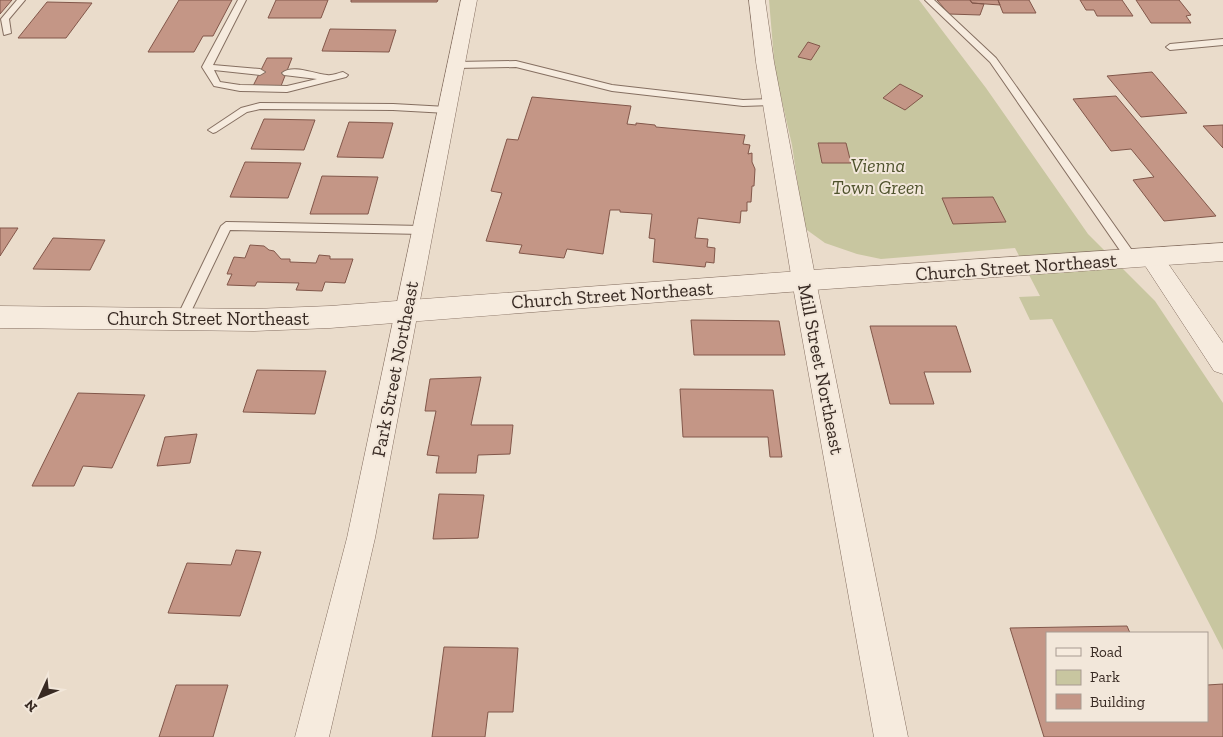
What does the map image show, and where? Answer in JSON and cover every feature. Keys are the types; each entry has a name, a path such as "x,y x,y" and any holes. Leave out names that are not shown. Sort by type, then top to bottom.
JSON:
{"street":[{"name":"Park Street Northeast","path":"312,737 362,538 469,0"},
{"name":"Mill Street Northeast","path":"757,0 772,102 804,281 891,737"},
{"name":"Church Street Northeast","path":"0,317 254,320 330,317 1223,252"},
{"path":"1142,258 1223,363"}],"lane":[{"path":"7,33 6,19 20,0"},
{"path":"207,67 242,0"},
{"path":"929,0 993,60 1003,78 1142,258"},
{"path":"1170,47 1223,42"},
{"path":"456,65 516,64 612,88 743,103 772,102"},
{"path":"207,67 260,72"},
{"path":"207,67 217,84 240,88 287,89 343,75"},
{"path":"286,73 310,74 326,78"},
{"path":"213,130 244,110 260,106 393,107 447,110"},
{"path":"182,319 226,226 422,230"}],"green space":[{"name":"Vienna Town Green","path":"769,0 919,0 986,88 1088,234 1155,301 1223,403 1223,650 1052,319 1030,320 1019,297 1040,296 1015,248 881,259 857,254 825,243 807,230 803,220 792,145 775,71"}],"building":[{"path":"0,0 12,0 0,14"},
{"path":"179,0 232,0 213,36 203,36 194,52 148,52"},
{"path":"276,0 328,0 321,18 268,18"},
{"path":"351,0 438,0 437,2 351,2"},
{"path":"937,0 970,0 972,3 984,4 980,15 949,14"},
{"path":"970,0 998,0 1000,5 972,3"},
{"path":"998,0 1029,0 1036,13 1003,13"},
{"path":"1080,0 1122,0 1133,16 1097,16 1094,10 1086,10"},
{"path":"1136,0 1179,0 1191,15 1186,16 1191,23 1151,23"},
{"path":"47,2 92,3 66,38 18,38"},
{"path":"330,29 396,30 389,52 322,51"},
{"path":"808,42 820,46 811,60 798,57"},
{"path":"267,58 292,58 281,86 253,86"},
{"path":"1152,72 1187,113 1141,117 1107,76"},
{"path":"900,84 923,96 905,110 883,98"},
{"path":"1116,96 1216,216 1164,221 1133,180 1154,177 1131,149 1111,151 1073,99"},
{"path":"532,97 631,106 627,124 636,125 636,123 655,125 656,127 745,135 743,144 750,145 748,154 752,153 752,162 755,169 751,202 747,202 747,211 741,211 740,223 698,218 695,238 708,239 707,247 715,248 714,263 706,262 705,267 653,262 655,239 649,238 652,214 620,212 620,210 610,210 603,254 567,249 564,258 519,253 522,245 486,241 502,193 491,191 507,139 518,140"},
{"path":"264,119 315,120 304,150 251,149"},
{"path":"349,122 393,123 383,158 337,157"},
{"path":"1223,125 1223,148 1203,126"},
{"path":"818,143 846,143 851,163 822,163"},
{"path":"245,162 301,163 288,198 230,197"},
{"path":"322,176 378,177 368,214 310,214"},
{"path":"993,197 1006,222 953,224 942,198"},
{"path":"0,228 18,228 0,256"},
{"path":"53,238 105,240 90,270 33,269"},
{"path":"250,245 264,246 274,251 281,259 290,259 290,262 316,263 319,255 330,256 330,259 353,259 345,283 325,282 322,291 296,290 299,283 257,282 255,286 227,285 232,274 227,274 234,257 245,258"},
{"path":"691,320 779,321 785,355 694,355"},
{"path":"870,326 956,326 971,372 924,372 934,404 890,404"},
{"path":"257,370 326,371 315,414 243,412"},
{"path":"481,377 471,425 513,425 510,454 478,455 476,473 436,473 439,456 427,455 436,411 425,411 430,379"},
{"path":"680,389 773,390 782,457 770,457 768,437 683,437"},
{"path":"78,393 145,395 112,468 83,466 74,486 32,486"},
{"path":"197,434 190,463 157,466 165,437"},
{"path":"439,494 484,495 478,538 433,539"},
{"path":"236,550 261,552 240,616 168,613 187,563 231,565"},
{"path":"1127,626 1130,632 1046,632 1046,722 1208,722 1208,685 1223,684 1223,737 1044,737 1010,628"},
{"path":"444,647 518,648 513,712 488,712 485,737 432,737"},
{"path":"176,685 228,685 213,737 159,737"}]}
